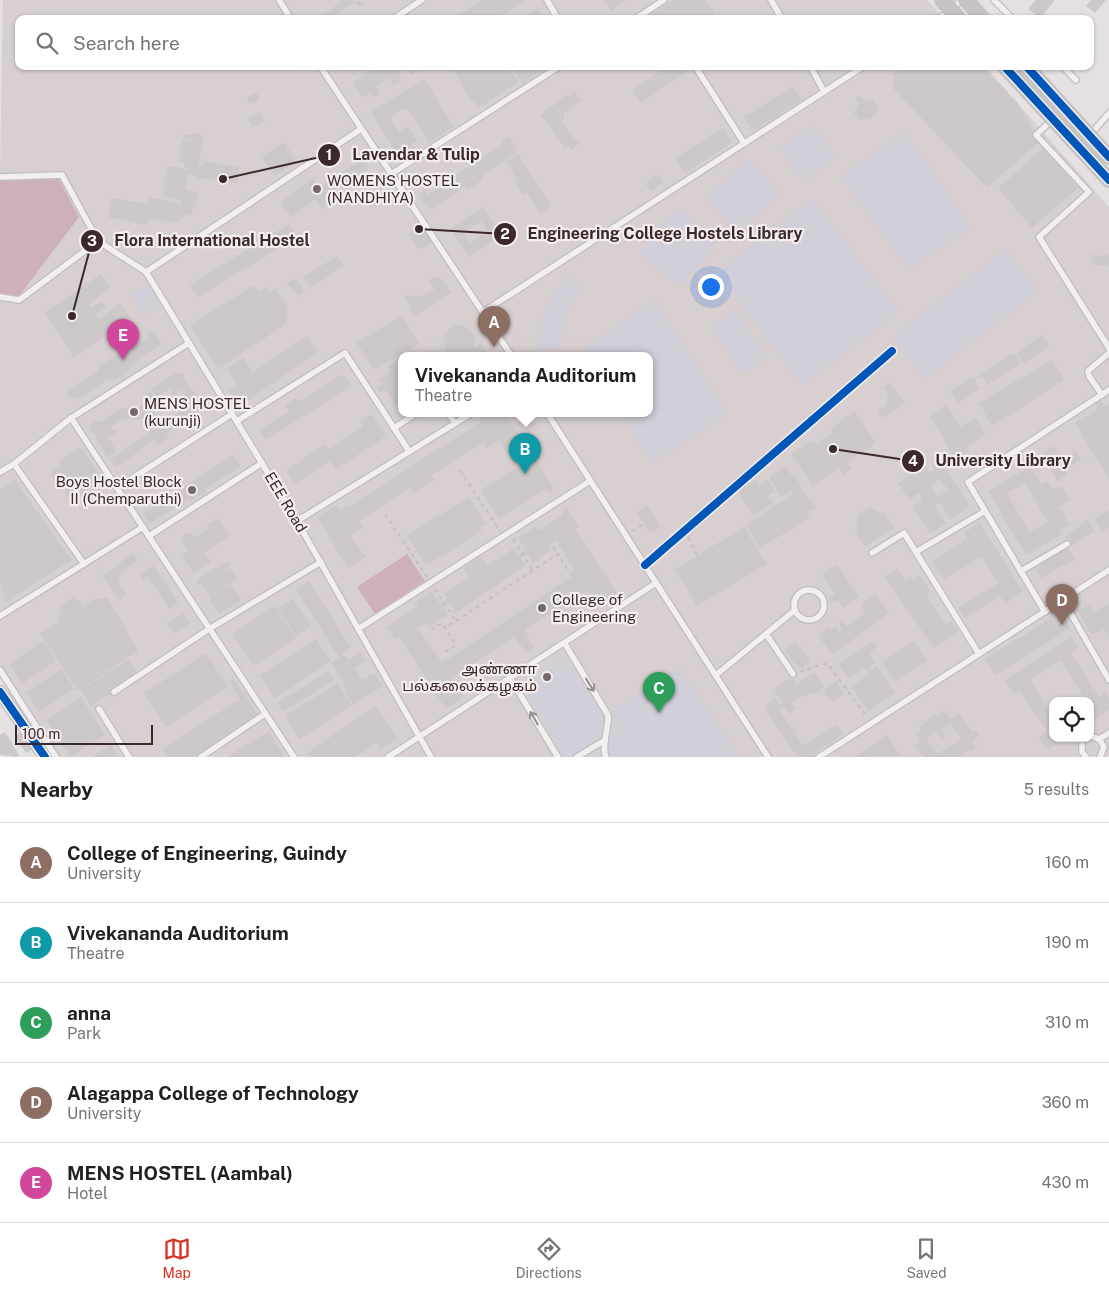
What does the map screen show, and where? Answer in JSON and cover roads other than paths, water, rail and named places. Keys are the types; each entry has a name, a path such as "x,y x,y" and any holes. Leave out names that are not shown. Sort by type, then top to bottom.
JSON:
{"main road":[{"path":"953,8 972,15"},
{"path":"1008,70 1053,119 1084,142 1109,157"},
{"path":"1029,70 1084,142 1109,180"}],"street":[{"path":"2,697 40,755"}],"lane":[{"path":"279,0 288,15"},
{"path":"399,15 422,0"},
{"path":"546,0 555,15"},
{"path":"641,15 664,0"},
{"path":"771,0 780,15"},
{"path":"994,0 1009,15"},
{"path":"323,70 509,352"},
{"path":"391,174 554,70"},
{"path":"698,70 744,142"},
{"path":"812,70 824,91"},
{"path":"483,312 858,70"},
{"path":"1066,70 1076,80"},
{"path":"1084,142 1109,113"},
{"path":"1053,119 1036,135 1088,192 1039,237 1109,348"},
{"path":"0,177 62,175 98,241 146,272 361,129"},
{"path":"0,297 19,300 98,241"},
{"name":"EEE Road","path":"146,272 297,521 431,757"},
{"path":"0,472 14,464 71,418 189,342"},
{"path":"645,565 892,351"},
{"path":"1102,395 1089,376 1088,371 1109,352"},
{"path":"237,422 346,353 409,451"},
{"path":"1045,612 968,482 1109,390"},
{"path":"117,488 232,414"},
{"path":"394,428 411,417"},
{"path":"451,417 455,423"},
{"path":"297,521 465,417"},
{"path":"550,417 768,757"},
{"path":"71,418 294,757"},
{"path":"149,536 262,463"},
{"path":"14,464 84,564"},
{"path":"358,629 590,481"},
{"path":"916,552 985,511"},
{"path":"0,616 143,527"},
{"path":"872,553 904,533 979,654"},
{"path":"1021,571 1068,544"},
{"path":"114,692 210,629 320,562"},
{"path":"819,757 1109,570"},
{"path":"388,757 565,644 656,583"},
{"path":"716,674 794,610 796,598 802,591 816,591 825,602 824,610 814,620 805,620 794,610"},
{"path":"1063,600 1109,680"},
{"path":"766,634 793,674"},
{"path":"565,644 608,716 609,729 606,739 606,757"},
{"path":"0,670 56,757"},
{"path":"510,678 558,757"},
{"path":"99,710 129,757"},
{"path":"201,757 265,714"},
{"path":"1100,757 1104,747 1096,738 1109,734"},
{"path":"577,757 606,739"},
{"path":"1082,745 1082,752 1086,757"}],"place":[{"name":"Lavendar & Tulip","path":"223,179"},
{"name":"WOMENS HOSTEL (NANDHIYA)","path":"317,189"},
{"name":"Engineering College Hostels Library","path":"419,229"},
{"name":"Flora International Hostel","path":"72,316"},
{"name":"College of Engineering, Guindy","path":"494,347"},
{"name":"MENS HOSTEL (Aambal)","path":"123,360"},
{"name":"MENS HOSTEL (kurunji)","path":"134,412"},
{"name":"University Library","path":"833,449"},
{"name":"Vivekananda Auditorium","path":"525,474"},
{"name":"Boys Hostel Block II (Chemparuthi)","path":"192,490"},
{"name":"College of Engineering","path":"542,608"},
{"name":"Alagappa College of Technology","path":"1062,625"},
{"name":"அண்ணா பல்கலைக்கழகம்","path":"547,677"},
{"name":"anna","path":"659,713"}]}
